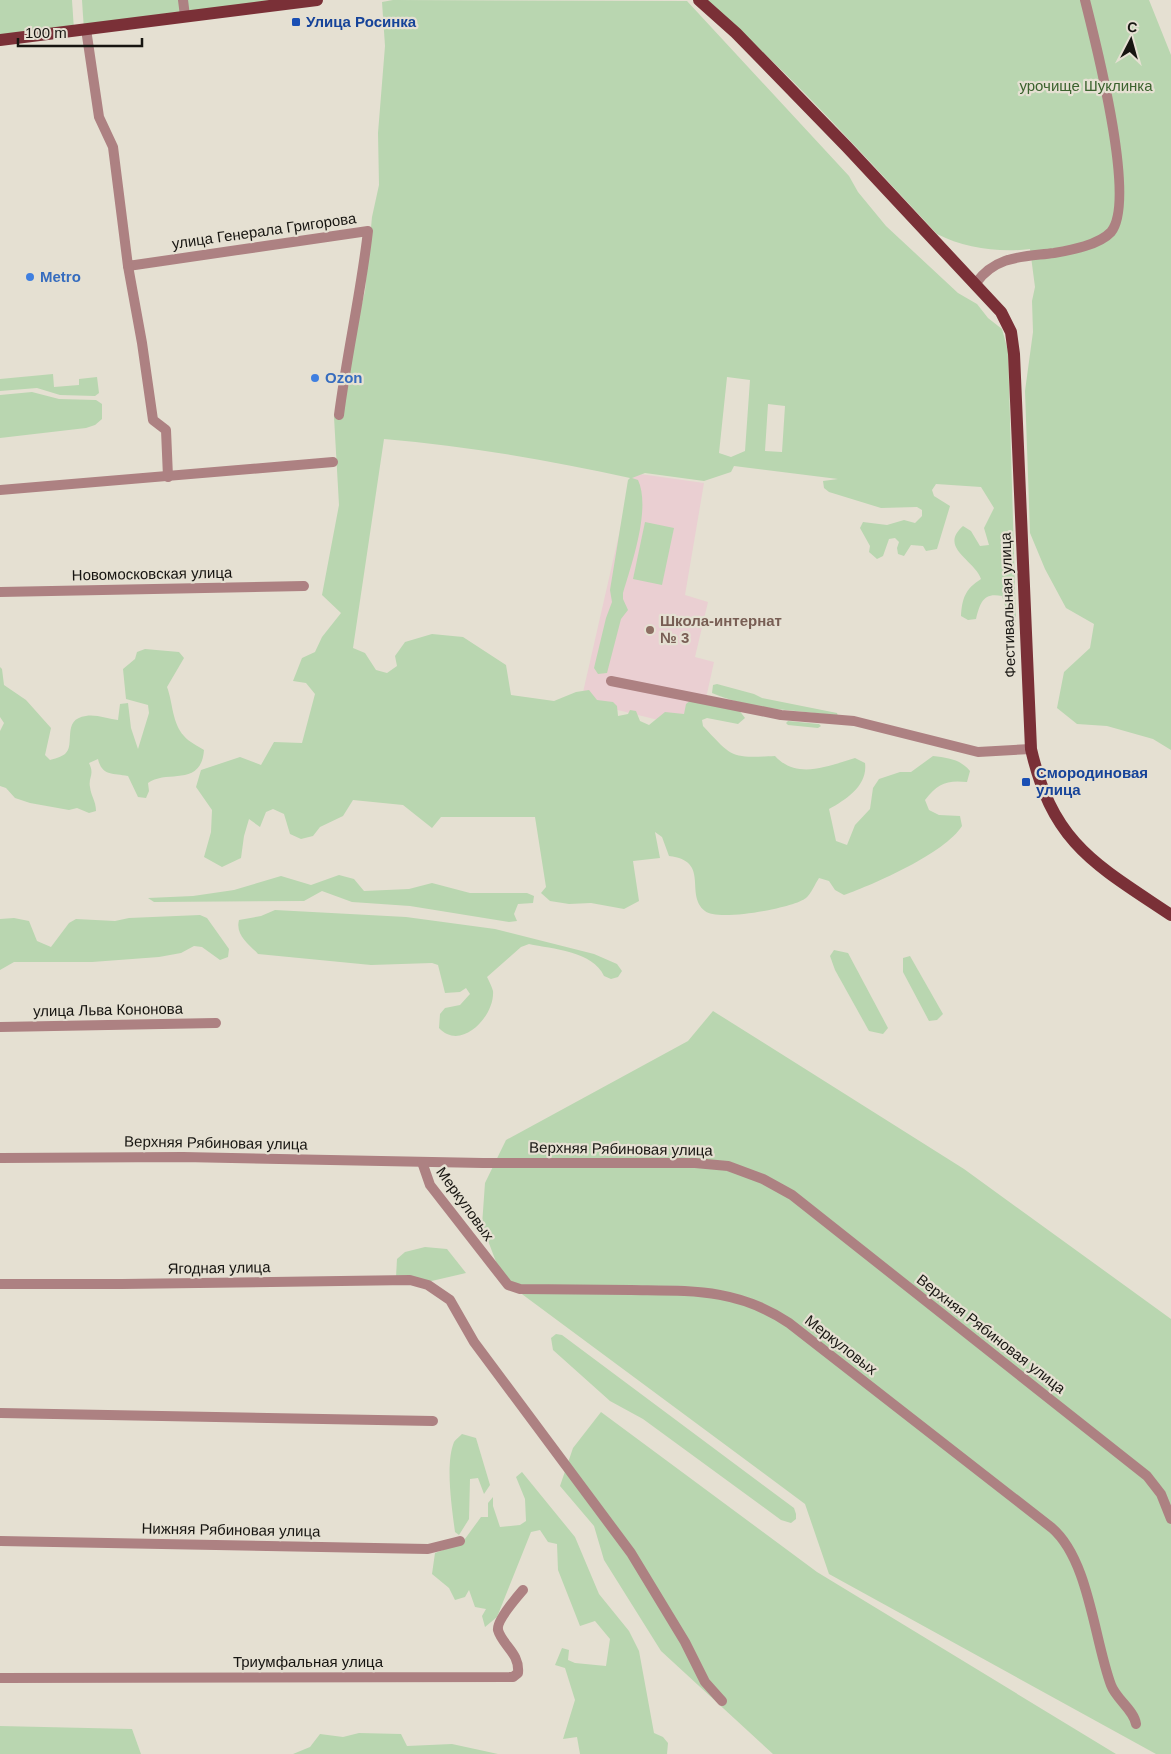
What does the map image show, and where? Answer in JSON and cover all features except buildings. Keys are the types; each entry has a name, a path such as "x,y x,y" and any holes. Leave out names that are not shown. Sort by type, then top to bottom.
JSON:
{"main road":[{"path":"0,40 317,0"},
{"name":"Фестивальная улица","path":"699,0 736,33 950,255 1001,312 1011,332 1014,354 1031,749 1039,781 1050,808 1072,841 1100,867 1171,915"}],"street":[{"path":"184,0 185,16"},
{"path":"976,283 986,271 1003,260 1072,249 1100,239 1110,233 1114,226 1118,191 1113,127 1085,0"},
{"path":"86,29 99,117 113,147 128,266 153,420 166,430 168,477"},
{"name":"улица Генерала Григорова","path":"128,266 368,231 360,296 347,357 339,415"},
{"path":"0,490 333,462"},
{"name":"Новомосковская улица","path":"0,592 304,586"},
{"path":"611,681 781,715 854,721 978,752 1031,749"},
{"name":"улица Льва Кононова","path":"0,1027 216,1023"},
{"name":"Верхняя Рябиновая улица","path":"0,1158 183,1157 422,1162 695,1163 728,1166 763,1179 792,1195 1147,1476 1162,1494 1171,1519"},
{"name":"Меркуловых","path":"422,1162 430,1186 508,1286 520,1289 703,1291 735,1297 761,1306 788,1323 1052,1528 1068,1545 1076,1560 1111,1684 1136,1724"},
{"name":"Ягодная улица","path":"0,1284 420,1281 450,1300 474,1342 631,1553 685,1642 705,1682 722,1701"},
{"path":"0,1413 433,1421"},
{"name":"Нижняя Рябиновая улица","path":"0,1541 428,1549 460,1540"},
{"name":"Триумфальная улица","path":"0,1678 513,1677 518,1673 519,1666 498,1630 500,1622 523,1590"}],"shaded area":[{"name":"Школа-интернат № 3","path":"633,473 704,483 685,595 708,602 695,657 714,662 699,730 581,701"}],"green space":[{"path":"0,0 72,0 74,30 0,39"},
{"path":"82,0 316,0 84,31"},
{"path":"393,0 687,1 849,176 858,192 886,226 958,293 977,304 988,318 1002,329 1008,351 1016,622 1010,621 1002,596 996,595 986,597 983,600 976,619 968,620 961,616 965,595 981,579 960,554 954,541 956,534 963,526 971,531 980,546 989,545 984,528 994,508 981,487 936,484 932,490 934,496 950,506 937,549 926,551 923,546 911,545 904,556 898,554 899,542 895,538 889,539 883,556 877,559 869,552 870,546 860,528 863,522 887,525 904,520 915,523 922,516 922,510 917,507 881,508 829,492 824,488 823,481 838,479 734,466 731,472 704,481 645,473 632,478 638,480 642,505 639,536 623,593 623,599 628,610 621,619 607,673 598,674 594,668 606,618 612,602 610,590 628,480 630,478 508,454 384,439 353,648 365,653 376,670 387,673 397,666 395,656 405,642 432,634 463,637 506,665 511,695 554,701 576,692 589,690 597,700 613,702 617,706 618,716 628,714 630,710 636,711 640,721 649,725 665,712 684,714 686,704 691,700 739,710 745,718 738,724 707,718 702,720 703,726 733,754 749,757 775,756 793,768 803,769 824,767 855,758 865,763 865,771 860,785 843,801 829,809 836,841 847,845 855,825 870,809 873,788 879,779 900,772 911,772 933,756 953,760 962,764 970,771 967,782 948,782 943,784 925,800 929,810 939,815 960,816 962,826 941,847 890,875 844,895 835,890 829,881 819,878 808,896 799,902 756,912 724,915 705,911 699,904 696,896 693,871 689,864 682,859 669,856 662,837 655,832 660,858 633,861 639,901 624,909 591,903 569,904 550,901 541,893 546,887 535,817 441,817 432,828 403,805 353,800 343,816 320,827 313,836 301,839 290,834 284,814 273,809 266,812 260,827 249,819 241,858 222,867 204,857 211,832 212,810 196,787 201,770 240,757 261,765 274,742 302,743 315,694 306,683 293,681 302,658 315,652 322,637 341,613 322,595 339,505 334,417 365,291 372,217 379,185 378,133 385,46 382,2","holes":["727,377 750,380 745,451 731,457 719,453","768,404 785,406 782,452 765,451"]},
{"name":"урочище Шуклинка","path":"705,0 1149,0 1171,55 1171,750 1153,739 1107,726 1077,724 1057,708 1064,672 1090,648 1094,624 1066,608 1045,569 1030,533 1025,391 1033,332 1032,301 1035,287 1030,249 995,250 982,248 959,243 937,234 796,84"},
{"path":"53,374 54,387 79,385 79,379 97,377 99,393 95,396 60,395 37,388 0,391 0,379"},
{"path":"32,392 59,399 96,400 102,404 102,419 95,425 86,428 0,438 0,395"},
{"path":"645,522 674,528 662,585 633,579"},
{"path":"145,649 179,652 184,658 167,687 180,731 188,740 204,750 202,762 197,769 182,776 164,777 148,783 149,791 146,798 138,797 128,776 108,773 102,768 98,759 89,763 91,770 90,787 96,811 89,813 77,808 69,810 30,803 15,798 6,788 0,786 0,731 4,723 0,717 0,667 2,669 4,685 26,700 51,728 45,755 50,760 58,758 68,750 71,727 78,718 94,716 118,720 120,704 128,703 131,728 138,749 149,713 148,705 126,699 123,669 135,659 137,652"},
{"path":"717,684 762,698 837,713 838,716 774,709 742,703 712,693 713,685"},
{"path":"788,721 819,724 821,726 818,728 788,725 786,723"},
{"path":"339,875 354,879 364,891 409,889 432,883 470,893 527,893 534,896 533,903 518,904 514,914 517,921 509,922 410,906 352,902 322,891 304,901 154,902 148,898 193,896 234,890 281,876 311,885"},
{"path":"275,910 406,917 495,929 594,954 617,964 622,971 618,977 611,979 604,976 591,961 571,952 529,944 521,947 487,977 493,991 492,1001 483,1020 475,1028 457,1036 448,1034 439,1028 440,1014 445,1008 460,1005 470,994 466,988 460,992 445,993 438,965 432,963 371,965 258,954 241,935 238,925 239,920 261,916"},
{"path":"200,915 207,918 229,949 228,957 220,960 202,947 194,946 181,953 159,957 92,962 14,962 0,970 0,919 14,918 29,921 37,941 51,947 69,923 76,919 115,921 129,918"},
{"path":"834,950 848,953 888,1028 883,1034 869,1031 835,970 830,956"},
{"path":"910,956 943,1014 937,1020 929,1021 903,972 903,958"},
{"path":"713,1011 964,1169 1171,1319 1171,1754 1156,1754 829,1574 805,1504 503,1280 482,1225 485,1183 506,1140 688,1041"},
{"path":"425,1247 447,1249 466,1273 423,1283 396,1277 397,1259 405,1252"},
{"path":"556,1334 562,1335 794,1508 796,1519 791,1523 781,1520 643,1419 610,1401 553,1350 551,1338"},
{"path":"601,1412 817,1572 1116,1754 773,1754 661,1651 604,1560 594,1526 560,1486 573,1448"},
{"path":"462,1434 476,1438 490,1485 484,1494 478,1478 470,1479 469,1519 459,1535 455,1532 451,1499 450,1462 454,1442"},
{"path":"522,1472 575,1537 599,1594 629,1631 639,1651 654,1733 663,1737 668,1743 667,1754 580,1754 577,1737 563,1739 575,1700 565,1668 555,1665 562,1648 569,1650 568,1660 575,1663 606,1666 610,1639 595,1621 580,1626 558,1570 557,1544 548,1542 540,1530 531,1532 497,1617 485,1627 482,1616 486,1609 475,1607 469,1590 465,1597 455,1600 449,1588 432,1574 435,1553 462,1543 481,1517 488,1517 488,1503 493,1497 493,1506 500,1527 520,1525 526,1521 525,1499 516,1477"},
{"path":"0,1726 132,1729 141,1754 0,1754"},
{"path":"359,1733 401,1734 407,1746 452,1744 498,1754 293,1754 310,1747 320,1734 343,1737"}],"place":[{"name":"Улица Росинка","path":"296,22"},
{"name":"Metro","path":"30,277"},
{"name":"Ozon","path":"315,378"},
{"name":"Школа-интернат № 3","path":"650,630"},
{"name":"Смородиновая улица","path":"1026,782"}]}
